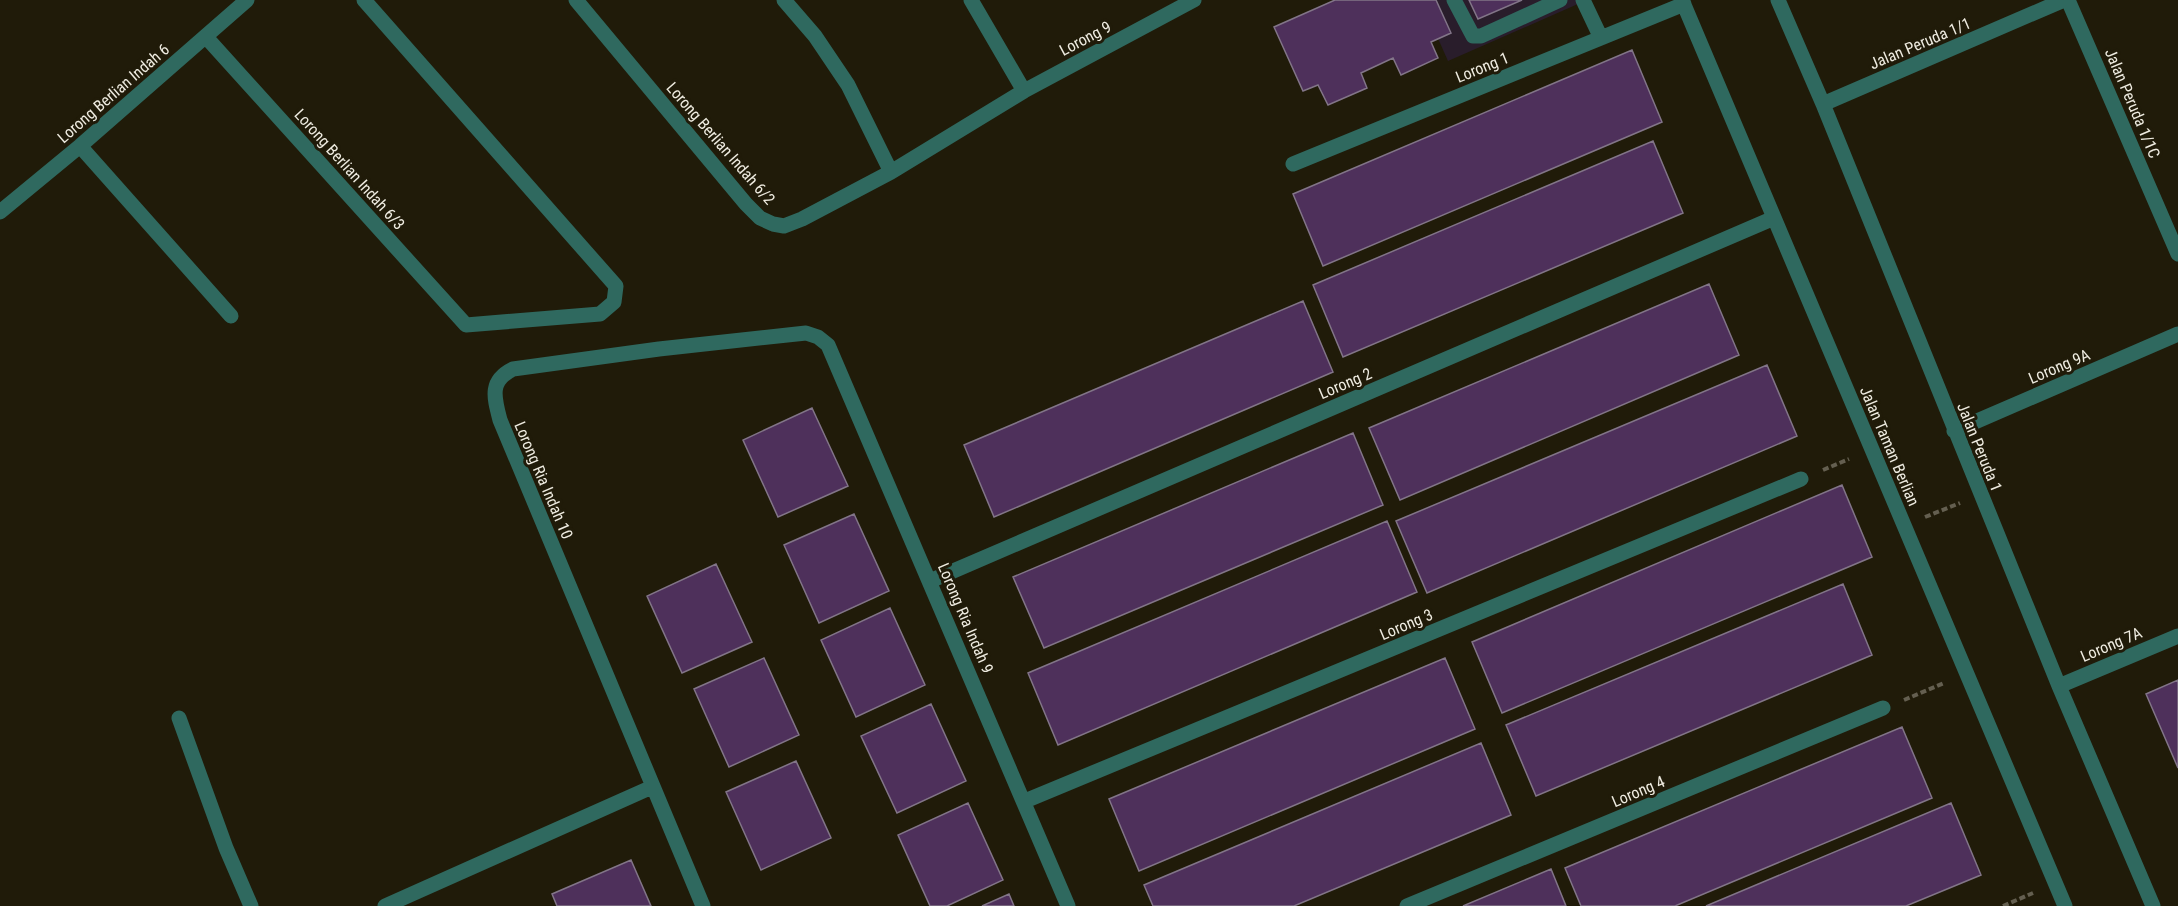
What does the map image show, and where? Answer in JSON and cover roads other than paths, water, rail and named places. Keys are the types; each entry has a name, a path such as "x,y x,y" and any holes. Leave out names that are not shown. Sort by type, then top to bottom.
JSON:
{"street":[{"name":"Lorong Berlian Indah 6","path":"0,212 80,146 248,0"},
{"name":"Lorong Berlian Indah 6/3","path":"206,37 466,325 600,314 614,302 616,286 364,0"},
{"name":"Lorong Berlian Indah 6/2","path":"576,0 739,195 760,218 773,224 784,226 802,219 891,172 1024,91"},
{"path":"784,0 815,36 848,85 891,172"},
{"path":"971,0 1024,91"},
{"name":"Lorong 9","path":"1024,91 1194,0"},
{"path":"1454,0 1473,36 1481,36 1560,0"},
{"path":"1583,0 1601,38"},
{"name":"Jalan Peruda 1","path":"1778,0 1823,104 2058,686 2153,906"},
{"name":"Jalan Peruda 1/1","path":"1823,104 2066,0"},
{"name":"Jalan Peruda 1/1C","path":"2066,0 2178,254"},
{"name":"Lorong 1","path":"1293,164 1683,2"},
{"name":"Jalan Taman Berlian","path":"1683,2 2065,906"},
{"path":"80,146 231,316"},
{"name":"Lorong 2","path":"930,581 1774,218"},
{"name":"Lorong Ria Indah 10","path":"703,906 500,420 494,399 496,386 502,374 513,369 659,349 806,333 818,337 828,345"},
{"name":"Lorong 9A","path":"1954,431 2178,334"},
{"name":"Lorong Ria Indah 9","path":"828,345 1068,906"},
{"name":"Lorong 3","path":"1024,801 1802,479"},
{"name":"Lorong 7A","path":"2058,686 2178,636"},
{"name":"Lorong 4","path":"1407,906 1883,708"},
{"path":"179,718 226,848 251,906"},
{"path":"385,906 652,787"}]}
